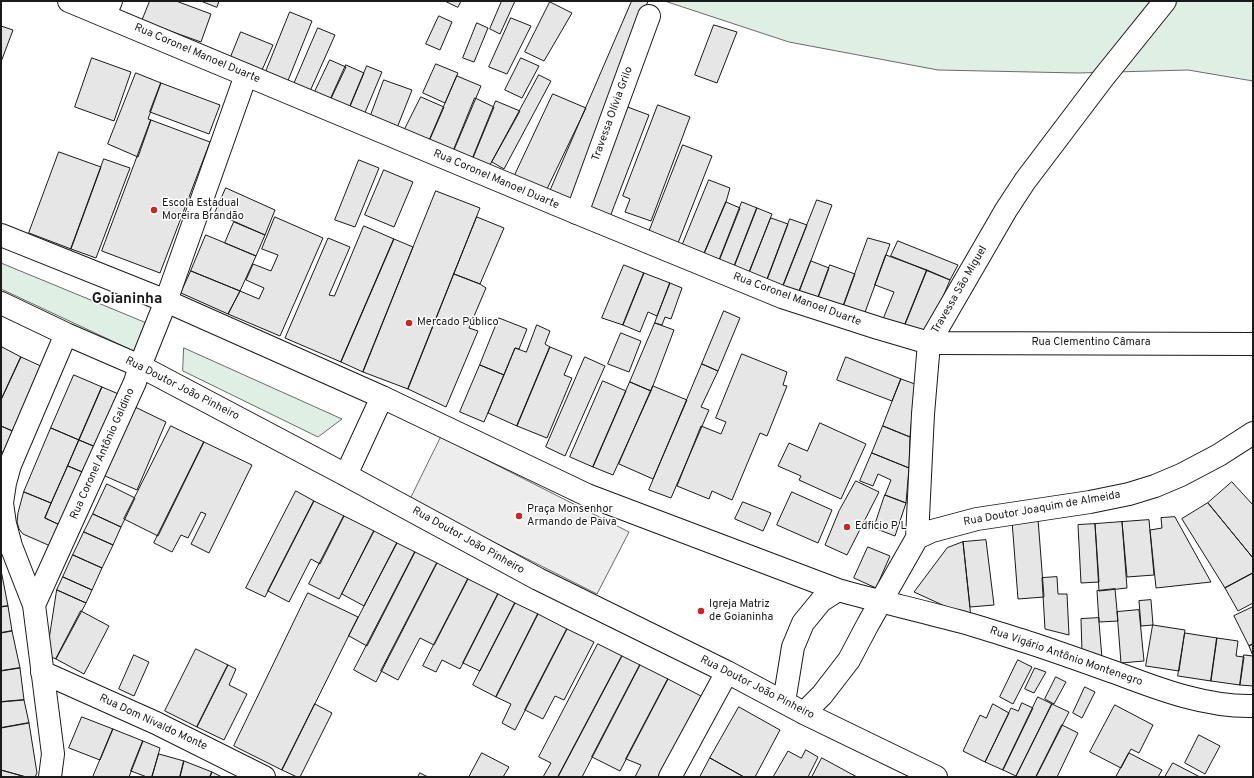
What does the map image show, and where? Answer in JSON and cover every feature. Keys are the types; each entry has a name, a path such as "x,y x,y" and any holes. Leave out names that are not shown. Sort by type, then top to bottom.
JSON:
{"street":[{"name":"Rua Coronel Manoel Duarte","path":"69,1 108,8 246,75 577,213 782,296 878,328 929,343"},
{"name":"Travessa São Miguel","path":"917,538 922,430 929,343 1006,210 1025,181 1103,78 1165,1"},
{"name":"Travessa Olívia Grilo","path":"577,213 649,16"},
{"name":"Rua Coronel Antônio Galdino","path":"34,605 136,382 140,366 166,301 246,75"},
{"path":"1,236 166,301 382,397 587,495 838,590 880,602"},
{"name":"Rua Doutor João Pinheiro","path":"1,304 140,366 538,579 727,672 804,713 936,777"},
{"path":"50,777 53,754 34,605 11,546 5,524 2,502 10,465 66,334"},
{"name":"Rua Clementino Câmara","path":"929,343 1253,344"},
{"path":"346,475 382,397"},
{"name":"Rua Doutor Joaquim de Almeida","path":"917,538 932,530 976,519 1090,502 1129,494 1155,486 1181,475 1219,455 1253,433"},
{"path":"804,713 822,695 849,660 917,538"},
{"path":"784,702 794,647 803,623 821,601 838,590"},
{"name":"Rua Vigário Antônio Montenegro","path":"880,602 959,621 1028,642 1160,689 1190,698 1222,704 1253,706"},
{"name":"Rua Dom Nivaldo Monte","path":"42,672 156,723 264,777"},
{"path":"670,777 727,672"}],"green space":[{"path":"665,1 1253,1 1253,81 1188,70 1078,73 938,70 789,42"},
{"path":"1,263 149,324 140,354 1,289"},
{"path":"184,348 342,419 318,437 183,371"}],"shaded area":[{"name":"Praça Monsenhor Armando de Paiva","path":"441,437 629,532 597,594 410,500"}],"building":[{"path":"150,1 176,1 211,14 201,42 142,21"},
{"path":"201,1 219,1 217,7"},
{"path":"445,1 461,1 458,7"},
{"path":"502,1 515,1 500,34 490,29"},
{"path":"632,1 648,1 571,205 548,196"},
{"path":"550,2 572,13 544,61 525,52"},
{"path":"290,12 312,21 285,88 263,79"},
{"path":"439,16 452,22 440,50 426,44"},
{"path":"511,18 531,26 507,74 489,67"},
{"path":"477,23 488,28 474,62 463,58"},
{"path":"714,25 737,32 717,83 695,75"},
{"path":"1,26 13,30 1,62"},
{"path":"318,28 335,35 307,98 291,91"},
{"path":"241,32 273,45 259,77 228,64"},
{"path":"92,58 131,72 114,121 75,107"},
{"path":"521,58 539,66 522,98 505,90"},
{"path":"330,60 346,67 327,107 311,100"},
{"path":"436,64 458,73 445,103 423,93"},
{"path":"346,65 364,73 346,116 327,107"},
{"path":"367,66 382,72 361,122 346,116"},
{"path":"136,73 161,83 148,119 151,120 138,157 108,144"},
{"path":"539,75 551,81 504,169 492,162"},
{"path":"457,76 481,86 451,157 427,146"},
{"path":"384,80 412,90 395,133 368,123"},
{"path":"161,83 220,105 209,134 150,112"},
{"path":"553,94 586,108 545,193 514,177"},
{"path":"421,97 444,107 427,146 402,135"},
{"path":"475,98 494,107 470,165 451,157"},
{"path":"496,101 520,111 486,172 470,165"},
{"path":"658,105 690,117 651,221 625,212 630,199 623,196"},
{"path":"625,106 649,115 608,222 584,213"},
{"name":"Escola Estadual Moreira Brandão","path":"151,120 210,142 160,273 102,251"},
{"path":"683,145 712,156 678,243 649,232"},
{"path":"59,152 101,167 71,249 29,233"},
{"path":"104,159 130,168 96,258 71,249"},
{"path":"359,160 379,168 355,227 335,220"},
{"path":"384,170 413,182 394,227 365,215"},
{"path":"709,180 730,188 726,202 704,254 682,246"},
{"path":"226,188 275,210 265,235 215,213"},
{"name":"Mercado Público","path":"436,191 480,208 408,389 363,372"},
{"path":"817,200 832,205 799,292 783,286"},
{"path":"726,202 740,208 719,261 704,254"},
{"path":"742,202 757,208 734,267 719,261"},
{"path":"757,208 772,214 749,273 734,267"},
{"path":"275,217 323,238 280,336 228,314 240,291 259,299 264,288 246,280 253,264 271,271 278,255 262,249"},
{"path":"477,217 504,228 480,284 454,274"},
{"path":"771,218 788,224 767,280 749,273"},
{"path":"790,219 807,225 783,286 767,280"},
{"path":"234,222 265,235 256,256 225,243"},
{"path":"364,226 394,239 341,362 285,338 328,238 350,247 329,295 334,296"},
{"path":"206,235 256,256 240,291 191,271"},
{"path":"868,238 890,244 864,315 843,307"},
{"path":"394,239 413,247 363,372 341,362"},
{"path":"898,241 958,265 950,280 891,256"},
{"path":"886,255 927,270 904,327 883,319 894,292 875,285"},
{"path":"811,261 829,268 818,298 799,292"},
{"path":"624,265 644,273 623,325 602,318"},
{"path":"830,265 855,274 843,307 818,298"},
{"path":"927,270 950,280 927,335 904,327"},
{"path":"191,271 240,291 228,314 181,293"},
{"path":"644,273 670,283 657,316 648,312 640,332 623,325"},
{"path":"454,274 480,284 486,288 469,328 478,331 446,407 408,389"},
{"path":"670,283 682,288 671,319 665,317 662,325 655,323"},
{"path":"724,311 740,318 718,371 702,364"},
{"path":"499,318 527,329 519,349 515,348 504,375 480,365"},
{"path":"655,323 674,330 651,391 630,382"},
{"path":"537,325 550,331 545,344 550,347 517,426 488,413 515,348 526,352"},
{"path":"621,333 641,341 629,372 608,364"},
{"path":"2,347 21,357 1,400 1,348"},
{"path":"550,347 572,356 564,375 572,378 547,438 517,426"},
{"path":"742,354 787,372 783,385 787,386 767,436 760,433 732,500 712,491 709,499 677,486 701,426 721,434 726,422 716,418"},
{"path":"21,357 43,367 17,433 1,426 1,400"},
{"path":"585,357 605,366 565,456 546,447"},
{"path":"846,357 901,379 892,401 837,380"},
{"path":"702,364 718,371 701,407 709,410 671,498 649,490"},
{"path":"480,365 504,375 484,422 460,412"},
{"path":"74,375 102,387 79,440 51,428"},
{"path":"901,379 915,384 910,437 883,426"},
{"path":"603,381 626,391 593,467 570,457"},
{"path":"630,382 651,391 613,475 593,467"},
{"path":"653,386 687,400 653,479 619,464"},
{"path":"102,387 121,395 98,448 79,440"},
{"path":"135,407 166,422 137,490 105,476"},
{"path":"820,423 866,444 841,499 799,480 801,476 778,466 789,443 807,451"},
{"path":"1,426 17,433 7,454 1,451"},
{"path":"171,426 204,442 158,536 124,519"},
{"path":"883,426 910,437 909,468 872,453"},
{"path":"51,428 79,440 51,503 24,492"},
{"path":"79,440 98,448 87,474 68,466"},
{"path":"204,442 252,465 209,553 191,544 206,514 201,512 188,538 181,535 172,552 154,543"},
{"path":"872,453 909,468 906,503 885,495 891,480 878,474 873,486 860,481"},
{"path":"68,466 87,474 64,527 45,518"},
{"name":"Edficio P L","path":"856,481 879,492 847,555 825,545 839,511"},
{"path":"1232,482 1253,505 1253,558 1208,503"},
{"path":"107,484 135,498 121,527 93,514"},
{"path":"296,491 314,501 265,597 246,588"},
{"path":"24,492 51,503 45,518 64,527 55,548 23,534 19,529 17,522 18,513"},
{"path":"792,492 832,510 818,543 777,525"},
{"path":"885,495 906,503 895,536 874,528"},
{"path":"314,501 344,516 320,564 311,559 289,602 268,591"},
{"path":"743,502 771,513 763,531 735,519"},
{"path":"1208,503 1253,558 1253,573 1225,588 1182,519"},
{"path":"93,514 121,527 113,545 84,532"},
{"path":"344,516 374,531 339,599 309,584"},
{"path":"1175,517 1211,582 1156,588 1150,530 1162,528 1161,518"},
{"path":"1038,519 1044,597 1018,599 1012,521"},
{"path":"1149,520 1154,575 1127,577 1122,522"},
{"path":"1122,522 1127,588 1099,591 1095,524"},
{"path":"1095,524 1099,582 1081,583 1078,525"},
{"path":"374,531 397,543 364,606 342,594"},
{"path":"84,532 113,545 102,568 73,555"},
{"path":"986,540 994,605 970,607 963,542"},
{"path":"963,542 971,618 914,592 947,548"},
{"path":"397,543 415,552 367,646 349,636"},
{"path":"868,547 890,556 876,588 854,578"},
{"path":"415,552 437,563 376,682 354,670"},
{"path":"73,555 102,568 92,590 63,577"},
{"path":"437,563 468,579 434,645 420,638 398,680 381,671"},
{"path":"1,570 8,606 1,607"},
{"path":"1253,573 1253,603 1238,611 1225,588"},
{"path":"63,577 92,590 86,603 57,590"},
{"path":"1057,577 1058,594 1067,594 1069,635 1045,629 1042,578"},
{"path":"468,579 498,594 460,669 442,660 436,672 423,666"},
{"path":"1115,589 1118,621 1099,622 1097,591"},
{"path":"57,590 86,603 56,659 47,655"},
{"path":"308,593 358,617 282,770 234,746"},
{"path":"498,594 515,603 480,671 463,663"},
{"path":"1151,600 1153,625 1141,626 1139,601"},
{"path":"515,603 538,614 496,697 473,685"},
{"path":"8,606 12,631 1,633 1,607"},
{"path":"1253,607 1253,644 1249,646 1234,616"},
{"path":"1139,610 1144,661 1121,663 1117,612"},
{"path":"81,611 109,626 84,674 56,659"},
{"path":"538,614 567,629 515,730 502,723 511,704 496,697"},
{"path":"1099,618 1102,658 1082,652 1081,619"},
{"path":"1153,625 1185,630 1179,671 1146,666"},
{"path":"567,629 594,642 564,700 555,696 543,719 525,710"},
{"path":"12,631 20,668 1,671 1,633"},
{"path":"1185,633 1217,638 1211,681 1178,676"},
{"path":"1217,638 1238,641 1236,656 1244,657 1240,685 1211,681"},
{"path":"598,644 622,656 558,777 543,777 551,763 539,757"},
{"path":"1253,644 1253,656 1249,646"},
{"path":"196,649 228,665 197,727 165,711"},
{"path":"134,655 149,662 134,696 119,689"},
{"path":"1244,655 1253,656 1253,686 1240,685"},
{"path":"622,656 640,665 582,777 558,777"},
{"path":"1018,660 1032,667 1013,704 1000,697"},
{"path":"228,665 236,669 229,685 247,694 224,740 197,727"},
{"path":"640,665 668,679 620,771 592,757"},
{"path":"20,668 24,700 1,702 1,671"},
{"path":"1035,668 1046,672 1034,693 1025,689"},
{"path":"1056,677 1066,682 1054,704 1045,699"},
{"path":"668,679 701,696 658,777 635,777 641,765 626,759"},
{"path":"1085,687 1095,692 1082,718 1073,713"},
{"path":"1038,697 1052,704 1016,776 1003,770"},
{"path":"24,700 29,723 1,728 1,702"},
{"path":"1022,703 1033,708 1003,770 985,762 1011,708 1018,711"},
{"path":"315,704 332,713 300,777 297,777 282,770"},
{"path":"993,704 1009,713 985,762 963,751 980,715 986,718"},
{"path":"1052,704 1069,712 1036,777 1016,777"},
{"path":"1115,705 1153,725 1139,753 1131,749 1121,768 1090,752"},
{"path":"739,707 780,730 755,777 744,777 710,758"},
{"path":"82,717 113,729 100,760 69,748"},
{"path":"29,723 37,773 35,777 26,777 1,770 1,728"},
{"path":"1062,725 1078,733 1057,777 1036,777"},
{"path":"113,729 143,741 129,777 93,777"},
{"path":"1199,735 1220,746 1205,774 1185,763"},
{"path":"143,741 160,748 152,777 147,777 131,771"},
{"path":"806,750 818,757 808,777 773,777 788,751 801,758"},
{"path":"482,753 509,767 503,777 469,777"},
{"path":"1129,753 1162,770 1158,777 1116,777"},
{"path":"159,754 184,761 180,777 152,777"},
{"path":"710,758 744,777 700,777"},
{"path":"822,758 857,777 812,777"},
{"path":"184,761 212,772 210,777 180,777"},
{"path":"1173,763 1200,777 1165,777"},
{"path":"1,770 26,777 1,777"},
{"path":"212,772 222,777 210,777"},
{"path":"420,773 428,777 418,777"}],"place":[{"name":"Escola Estadual Moreira Brandão","path":"154,210"},
{"name":"Mercado Público","path":"409,323"},
{"name":"Praça Monsenhor Armando de Paiva","path":"519,516"},
{"name":"Edficio P L","path":"847,527"},
{"name":"Igreja Matriz de Goianinha","path":"701,611"}],"district":[{"name":"Goianinha","path":"127,300"}]}
